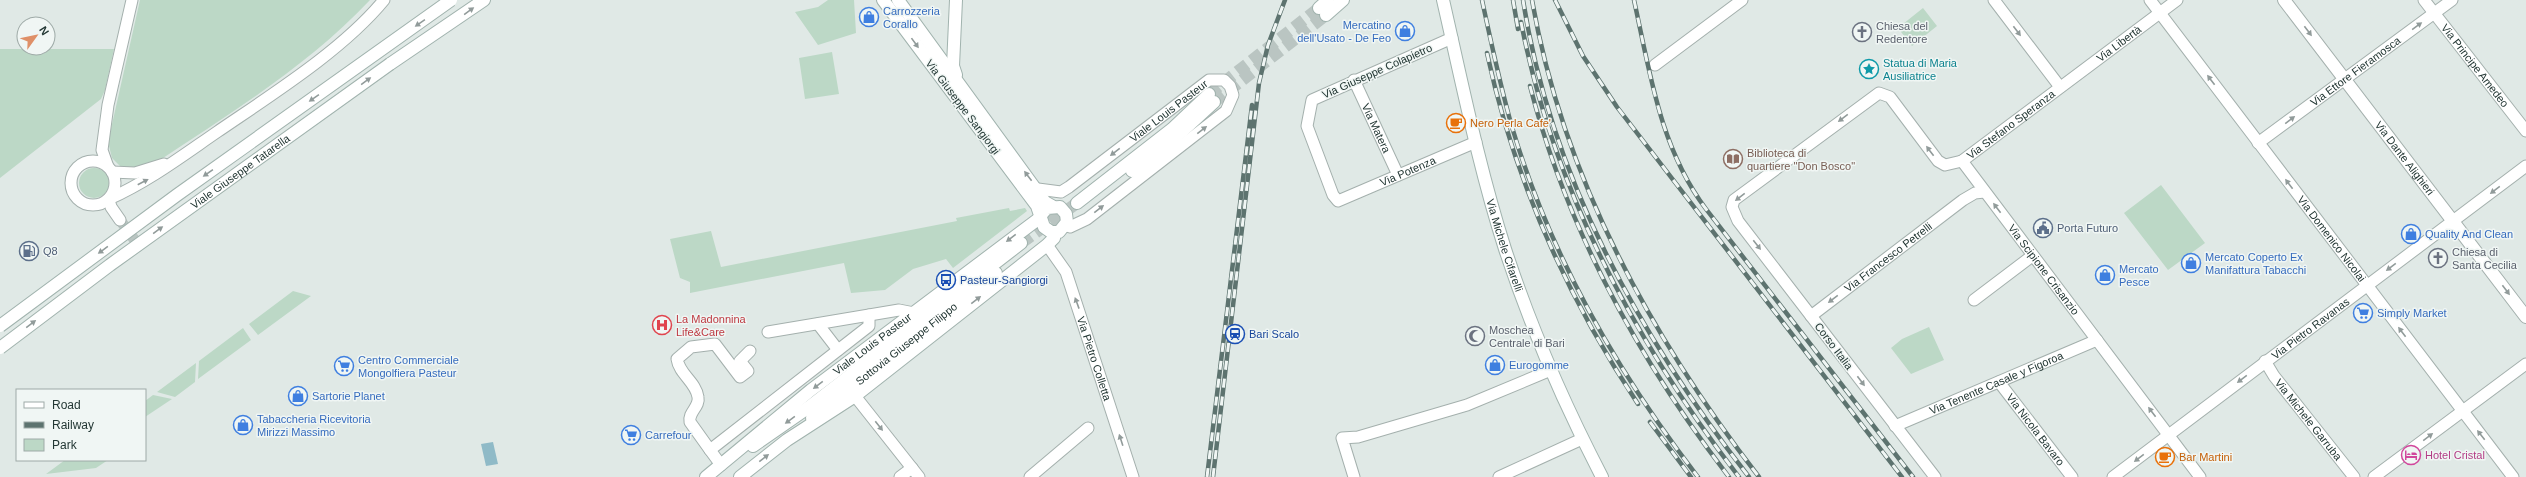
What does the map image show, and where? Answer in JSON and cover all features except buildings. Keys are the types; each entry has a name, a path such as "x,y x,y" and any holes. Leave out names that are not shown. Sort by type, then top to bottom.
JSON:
{"main road":[{"name":"Viale Giuseppe Tatarella","path":"0,326 177,195 451,0"},
{"name":"Viale Giuseppe Tatarella","path":"0,348 110,265 390,64 484,0"},
{"name":"Via Giuseppe Sangiorgi","path":"884,0 1041,215"},
{"name":"Via Giuseppe Sangiorgi","path":"898,0 1038,189 1045,202 1054,206"},
{"path":"956,0 953,36 953,66 960,84"},
{"path":"1324,8 1343,0"},
{"name":"Via Michele Cifarelli","path":"1444,0 1476,142 1505,248 1551,370 1582,439 1602,477"},
{"name":"Via Dante Alighieri","path":"2284,0 2526,317"},
{"path":"932,46 944,44 953,36"},
{"path":"1055,233 1044,228 1041,215 1054,206 1070,200 1167,123 1193,107 1212,98 1177,136 1080,207 1172,129 1193,107"},
{"path":"740,477 788,440 855,396 1047,245 1054,238 1055,233 1066,226 1066,214 1054,206"},
{"name":"Viale Louis Pasteur","path":"706,477 811,390 1041,215"},
{"name":"Sottovia Giuseppe Filippo","path":"721,465 809,407 1023,246 829,403 788,440"}],"street":[{"path":"120,220 111,207 109,199 115,187 102,150 108,105 132,0"},
{"path":"102,150 89,162 75,170 71,181 73,192 80,200 90,205 103,203 149,179 271,96 365,23 384,0"},
{"path":"1655,65 1742,0"},
{"path":"1994,0 2060,88"},
{"name":"Via Domenico Nicolai","path":"2150,0 2462,411 2514,477"},
{"name":"Via Libertà","path":"2060,88 2177,0"},
{"name":"Via Principe Amedeo","path":"2424,0 2526,131"},
{"name":"Via Ettore Fieramosca","path":"2258,143 2452,0"},
{"name":"Via Giuseppe Colapietro","path":"1338,201 1333,195 1307,126 1312,100 1354,80 1452,38"},
{"name":"Viale Louis Pasteur","path":"1038,189 1056,192 1069,187 1209,80 1224,80 1230,86 1233,95 1226,111 1087,219 1070,227 1066,226"},
{"name":"Via Matera","path":"1354,80 1398,175"},
{"name":"Via Stefano Speranza","path":"1965,165 2060,88"},
{"name":"Corso Italia","path":"1936,477 1895,426 1733,214 1732,207 1734,200 1874,95 1884,93 1890,97 1938,161 1945,165 1965,165"},
{"name":"Via Potenza","path":"1338,201 1476,142"},
{"path":"89,162 96,161 110,170 135,173 174,161"},
{"path":"1964,199 1969,190 1965,165"},
{"name":"Via Scipione Crisanzio","path":"1965,165 2032,256 2200,477"},
{"name":"Via Pietro Ravanas","path":"2113,477 2265,361 2526,166"},
{"name":"Via Francesco Petrelli","path":"1812,316 1964,199 1975,193 1984,192"},
{"name":"Via Pietro Colletta","path":"1047,245 1066,272 1133,477"},
{"path":"1974,300 2032,256"},
{"path":"768,332 899,310 914,313"},
{"path":"710,450 869,326 868,315"},
{"path":"818,324 838,350"},
{"name":"Via Tenente Casale y Figoroa","path":"1895,426 2097,340"},
{"path":"721,465 690,422 690,417 699,399 697,391 678,367 678,359 691,347 715,344 740,377 748,371 740,361 750,351"},
{"name":"Via Michele Garruba","path":"2265,361 2274,376 2354,477"},
{"path":"2374,477 2526,364"},
{"path":"1354,477 1342,438 1358,437 1467,405 1551,370"},
{"name":"Via Nicola Bavaro","path":"1999,382 2072,477"},
{"path":"855,396 919,477"},
{"path":"1030,477 1088,428"},
{"path":"1499,477 1582,439"},
{"path":"900,477 912,468"}],"green space":[{"path":"140,0 370,0 322,46 241,107 148,167 123,169 112,158 108,142"},
{"path":"828,0 854,0 856,33 818,45 795,12 818,7"},
{"path":"1923,8 1937,26 1912,46 1898,28"},
{"path":"0,49 16,49 16,56 56,56 56,49 114,49 105,90 101,99 0,178"},
{"path":"832,52 839,94 805,99 799,58"},
{"path":"94,168 105,172 109,183 105,194 94,198 83,194 79,183 83,172"},
{"path":"2161,185 2205,243 2168,270 2124,213"},
{"path":"1009,208 1010,211 1025,208 1027,211 953,268 946,259 913,269 885,290 851,293 844,263 690,293 690,282 680,278 670,239 711,231 721,267 957,221 956,218"},
{"path":"293,291 311,296 258,335 249,324"},
{"path":"1929,327 1944,360 1911,374 1891,348 1902,339"},
{"path":"243,328 251,340 198,379 199,361"},
{"path":"196,363 195,382 175,397 157,392"},
{"path":"153,395 172,399 146,416 146,400"},
{"path":"64,461 106,461 96,468 46,474"}],"water":[{"path":"493,442 498,464 486,466 481,444"}],"tunnel":[{"path":"1209,94 1319,8"},
{"path":"1214,102 1326,15"},
{"path":"1021,243 1077,203"},
{"path":"120,220 142,250"}],"railway":[{"path":"1213,477 1259,83 1268,45 1285,0"},
{"path":"1482,0 1512,127 1546,221 1566,266 1589,311 1640,396 1698,477"},
{"path":"1513,0 1518,29"},
{"path":"1523,0 1536,66 1555,130 1578,192 1606,253 1637,311 1672,368 1709,424 1749,477"},
{"path":"1532,0 1546,66 1565,129 1589,192 1616,252 1647,311 1682,368 1719,423 1759,477"},
{"path":"1555,0 1583,56 1617,107 1902,477"},
{"path":"1634,0 1659,109 1667,135 1690,186 1706,209 1913,477"},
{"path":"1521,22 1536,84 1554,145 1577,204 1603,262 1633,318 1665,372 1739,477"},
{"path":"1487,53 1498,100 1512,146 1546,236 1588,322 1638,404"},
{"path":"1530,86 1545,139 1564,191 1585,242 1610,292 1636,340 1665,387 1696,433 1729,477"},
{"path":"1207,477 1252,105"},
{"path":"1650,422 1691,477"}],"place":[{"name":"Carrozzeria Corallo","path":"869,17"},
{"name":"Mercatino dell'Usato - De Feo","path":"1405,31"},
{"name":"Chiesa del Redentore","path":"1862,32"},
{"name":"Statua di Maria Ausiliatrice","path":"1869,69"},
{"name":"Nero Perla Cafe'","path":"1456,123"},
{"name":"Biblioteca di quartiere \"Don Bosco\"","path":"1733,159"},
{"name":"Porta Futuro","path":"2043,228"},
{"name":"Quality And Clean","path":"2411,234"},
{"name":"Q8","path":"29,251"},
{"name":"Chiesa di Santa Cecilia","path":"2438,258"},
{"name":"Mercato Coperto Ex Manifattura Tabacchi","path":"2191,263"},
{"name":"Mercato Pesce","path":"2105,275"},
{"name":"Pasteur-Sangiorgi","path":"946,280"},
{"name":"Simply Market","path":"2363,313"},
{"name":"La Madonnina Life&Care","path":"662,325"},
{"name":"Bari Scalo","path":"1235,334"},
{"name":"Moschea Centrale di Bari","path":"1475,336"},
{"name":"Eurogomme","path":"1495,365"},
{"name":"Centro Commerciale Mongolfiera Pasteur","path":"344,366"},
{"name":"Sartorie Planet","path":"298,396"},
{"name":"Tabaccheria Ricevitoria Mirizzi Massimo","path":"243,425"},
{"name":"Carrefour","path":"631,435"},
{"name":"Hotel Cristal","path":"2411,455"},
{"name":"Bar Martini","path":"2165,457"}]}
